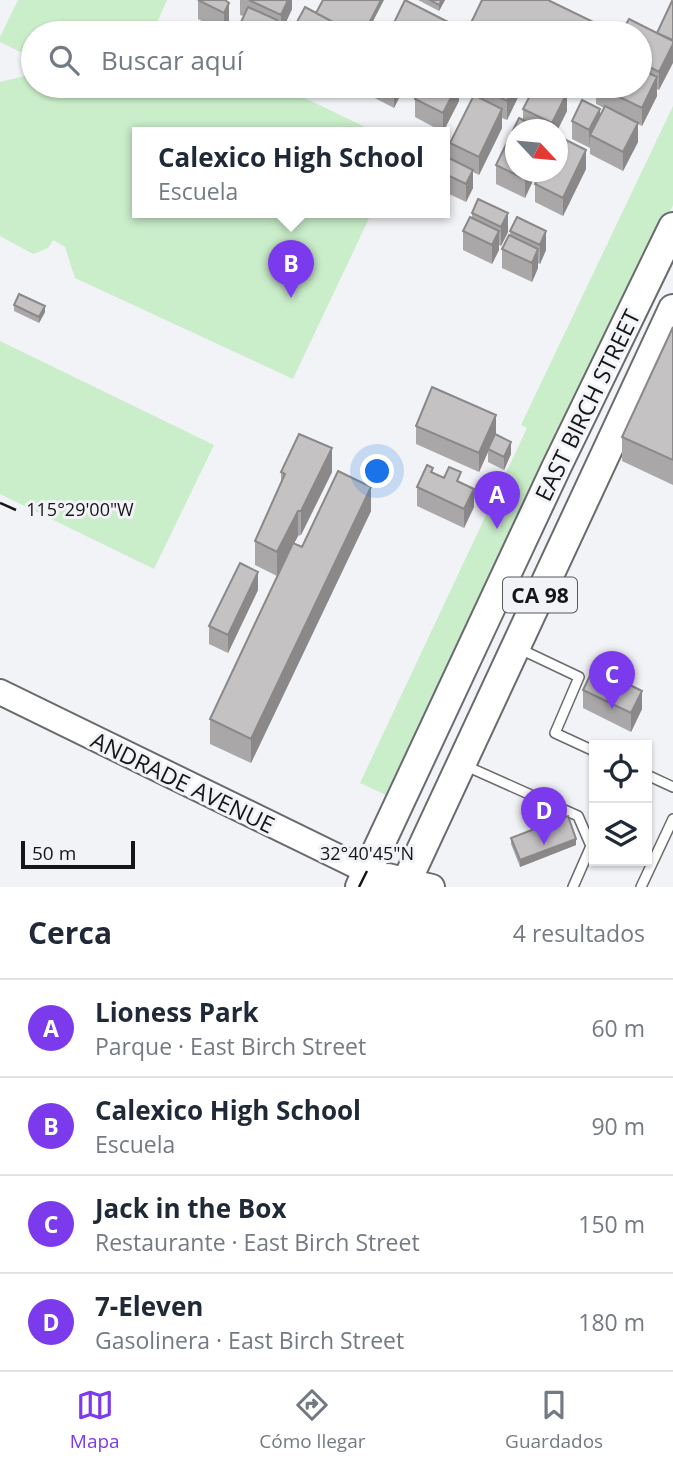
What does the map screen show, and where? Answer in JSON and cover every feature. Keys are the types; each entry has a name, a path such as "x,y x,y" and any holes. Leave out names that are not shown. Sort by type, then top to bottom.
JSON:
{"main road":[{"name":"EAST BIRCH STREET","path":"393,883 556,468 673,227"},
{"name":"EAST BIRCH STREET","path":"393,883 461,764 673,309"}],"street":[{"name":"ANDRADE AVENUE","path":"0,692 393,883"}],"lane":[{"path":"516,647 579,677 555,733 589,749"},
{"path":"461,764 578,816 591,846 573,887"},
{"path":"652,777 673,787"},
{"path":"641,887 673,819"}],"green space":[{"path":"18,0 167,0 158,21 21,21 21,52 0,42"},
{"path":"21,77 21,98 305,98 365,127 132,127 132,218 369,218 293,379 75,278 65,247 53,240 48,248 33,254 0,236 0,82"},
{"path":"673,106 673,205 386,795 360,783 527,428 521,425"},
{"path":"0,341 214,445 154,569 0,494"}],"building":[{"path":"198,0 225,0 229,3 224,13"},
{"path":"249,0 288,0 281,15"},
{"path":"323,0 381,0 370,21 331,21 316,13"},
{"path":"405,0 446,21 395,21"},
{"path":"482,0 548,0 591,21 472,21"},
{"path":"673,2 673,40 657,33"},
{"path":"248,7 277,20 277,21 241,21"},
{"path":"305,7 331,21 297,21"},
{"path":"652,30 673,41 659,72 652,68"},
{"path":"652,75 657,77 652,87"},
{"path":"415,98 451,98 443,113"},
{"path":"472,98 480,98 502,109 479,157 450,143"},
{"path":"529,98 564,98 554,119 544,119 523,109"},
{"path":"622,98 647,98 642,108"},
{"path":"582,100 600,109 589,130 572,121"},
{"path":"605,106 638,123 623,152 590,135"},
{"path":"568,141 586,150 563,198 535,184 568,182"},
{"path":"505,147 505,169 496,165"},
{"path":"450,158 473,170 466,184 450,176"},
{"path":"478,199 508,213 501,227 472,213"},
{"path":"470,217 499,231 492,245 463,231"},
{"path":"517,217 546,231 540,245 510,231"},
{"path":"509,235 538,249 532,263 502,249"},
{"path":"19,294 45,306 39,317 14,305"},
{"path":"673,327 673,460 622,437"},
{"path":"432,387 496,415 479,453 416,426"},
{"path":"299,434 332,448 277,552 255,541 285,474 281,472"},
{"path":"495,434 511,442 504,457 488,449"},
{"path":"427,465 433,468 431,472 444,478 449,467 461,472 457,481 474,489 464,509 417,487"},
{"path":"338,471 371,487 251,739 210,719 293,543 302,547"},
{"path":"240,563 258,572 228,635 209,626"},
{"path":"594,667 642,691 631,713 583,690"},
{"path":"568,816 576,839 520,860 511,838"}],"place":[{"name":"Calexico High School","path":"291,298"},
{"name":"Lioness Park","path":"497,529"},
{"name":"Jack in the Box","path":"612,709"},
{"name":"7-Eleven","path":"544,845"}]}
